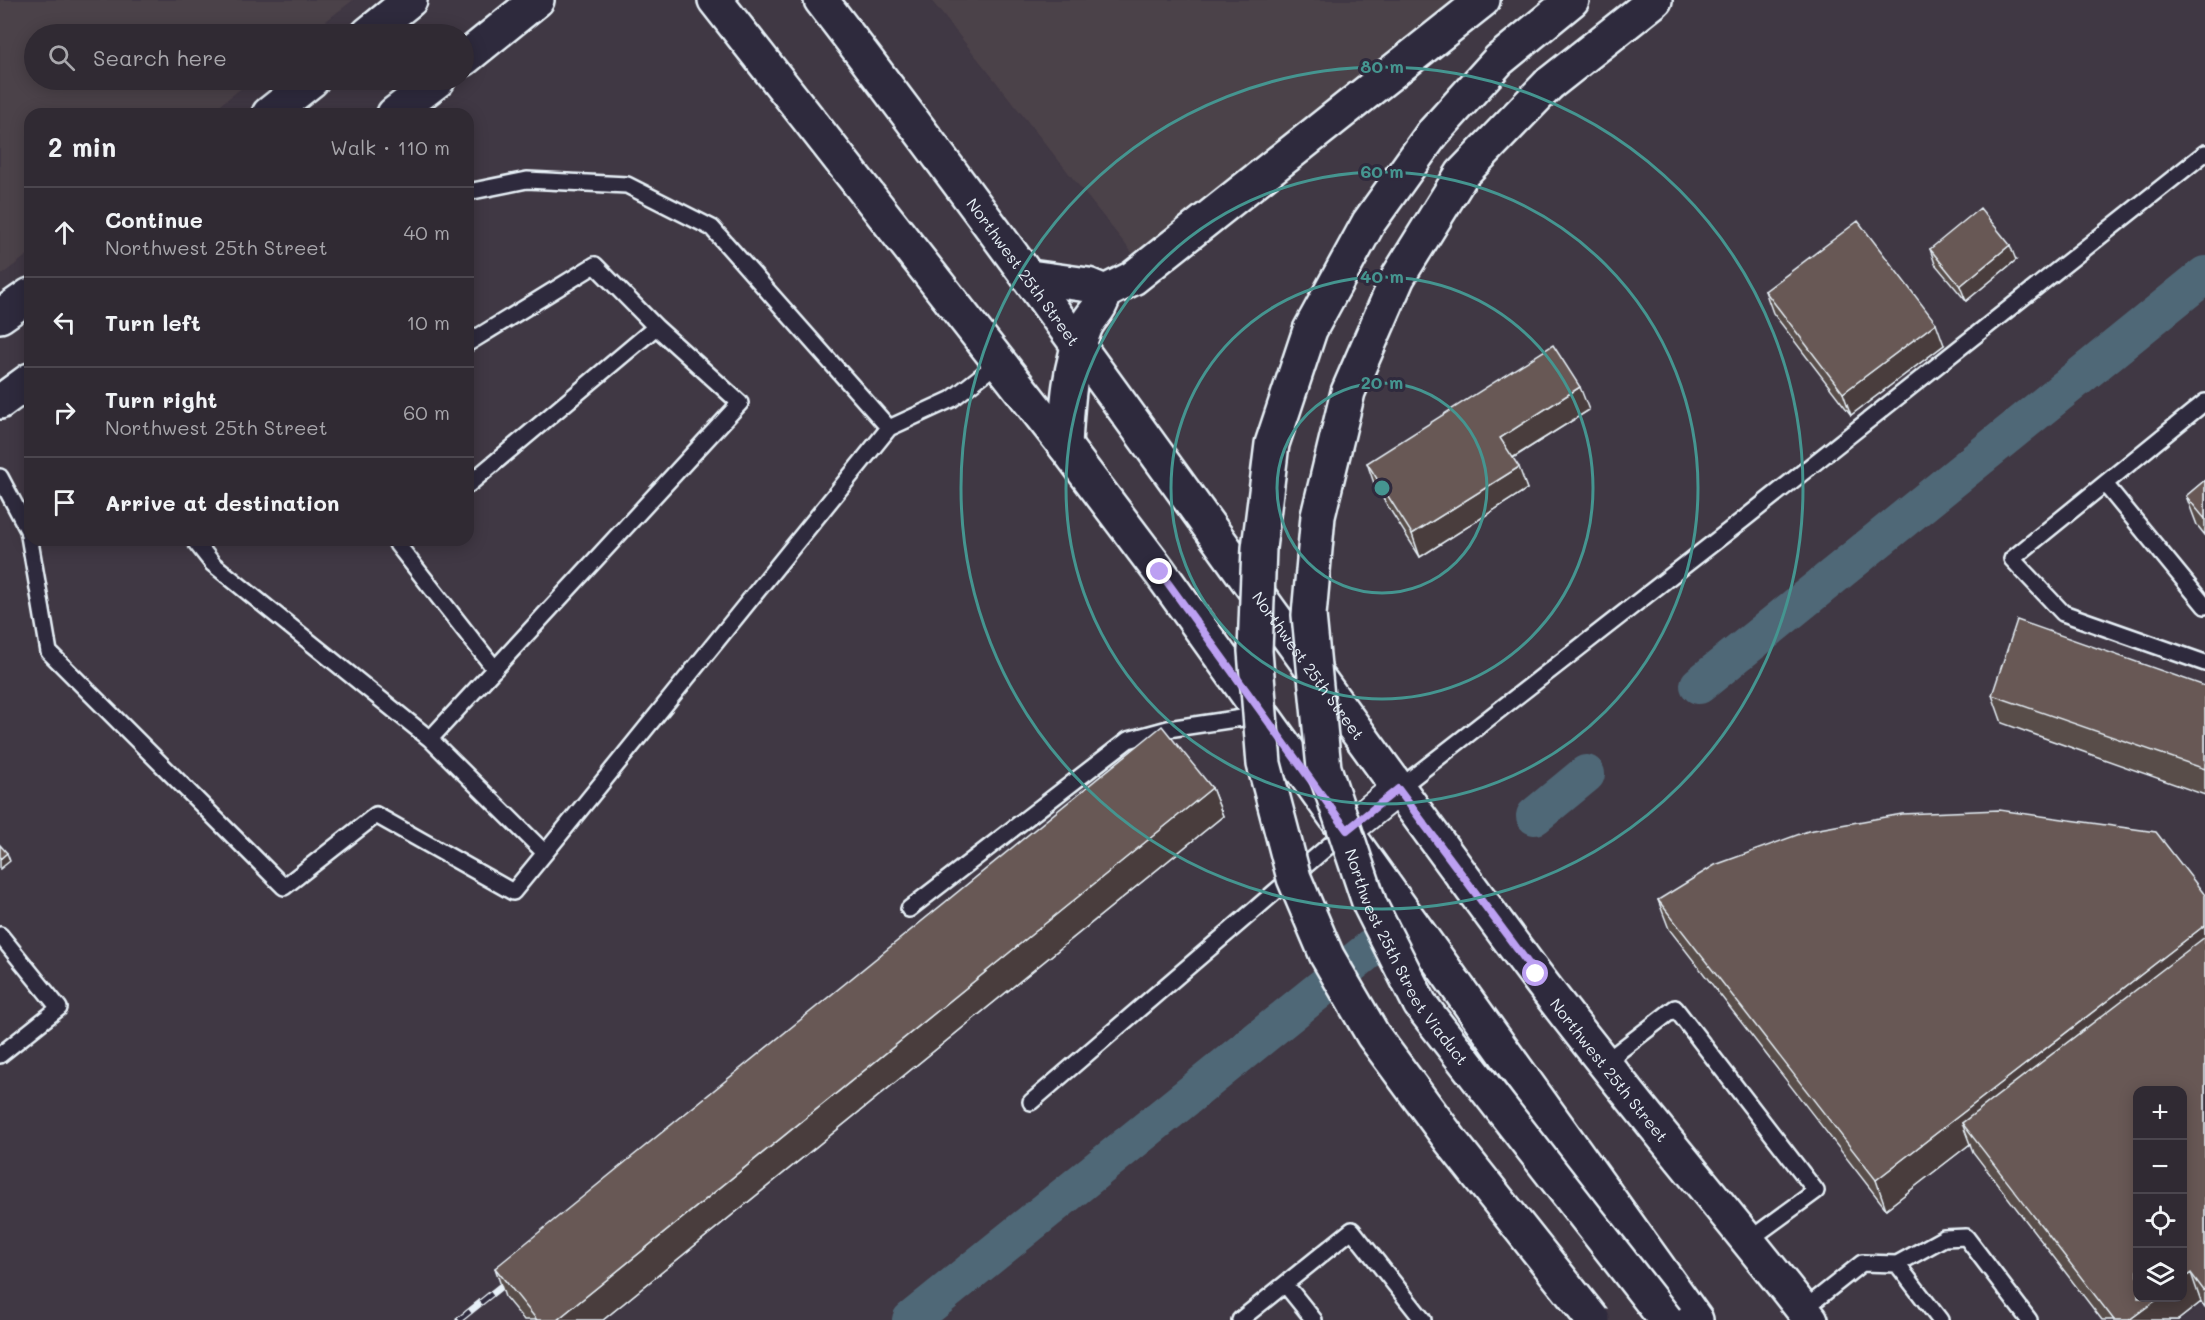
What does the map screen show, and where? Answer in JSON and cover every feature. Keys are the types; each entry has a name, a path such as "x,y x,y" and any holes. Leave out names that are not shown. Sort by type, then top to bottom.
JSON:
{"main road":[{"path":"380,24 410,0"},
{"path":"474,51 537,0"},
{"path":"715,0 1065,446 1347,830 1696,1320"},
{"name":"Northwest 25th Street","path":"821,0 1030,278 1398,789 1604,1062 1807,1315"},
{"path":"1030,278 1088,285 1105,292 1133,278 1483,0"},
{"path":"1572,0 1499,60 1432,134 1369,222 1310,330 1272,444 1259,548 1255,651 1264,764 1294,878 1327,956 1373,1035 1451,1141 1593,1320"},
{"name":"Northwest 25th Street Viaduct","path":"1655,0 1549,84 1462,174 1398,277 1348,392 1318,516 1309,615 1324,768 1370,905 1420,1004 1494,1102 1666,1320"},
{"path":"277,108 299,90"},
{"path":"402,108 425,90"},
{"path":"1065,446 1070,375 1087,324 1101,309 1105,292"},
{"path":"0,316 24,299"},
{"path":"0,402 24,384"}],"street":[{"path":"1347,830 1398,789"}],"lane":[{"path":"1398,789 1744,519 2205,153"},
{"path":"474,191 526,180 627,185 712,228 889,428"},
{"path":"430,739 740,403 656,327 595,265 474,339"},
{"path":"474,480 656,327"},
{"path":"31,546 49,652 284,887 376,815 513,892 889,428 952,399 999,362"},
{"path":"2205,402 2012,559 2062,613 2205,663"},
{"path":"0,477 24,522"},
{"path":"2105,484 2205,606"},
{"path":"199,546 213,564 430,739 545,853"},
{"path":"401,546 495,669"},
{"path":"909,909 1128,740 1178,727 1262,714"},
{"path":"1031,1102 1347,830"},
{"path":"0,935 59,1008 0,1054"},
{"path":"1604,1062 1675,1008 1816,1191 1749,1240"},
{"path":"1240,1320 1352,1230 1423,1320"},
{"path":"1807,1315 1862,1263 1897,1264 1944,1238 1966,1237 2029,1320"},
{"path":"1897,1264 1940,1320"},
{"path":"1286,1284 1314,1320"}],"shaded area":[{"path":"0,0 353,0 322,24 24,24 24,90 239,90 216,108 24,108 24,258 0,276"},
{"path":"931,0 1460,0 1134,255"}],"building":[{"path":"1980,208 2010,245 1960,286 1930,249"},
{"path":"1858,221 1936,323 1843,393 1765,291"},
{"path":"1553,345 1580,387 1500,438 1519,467 1412,534 1367,463"},
{"path":"2205,480 2205,519 2186,496"},
{"path":"2017,620 2205,686 2205,769 1992,695"},
{"path":"1162,726 1212,788 557,1320 537,1320 495,1268"},
{"path":"1999,810 2156,832 2205,895 2205,925 1876,1180 1658,900 1715,865 1808,831 1902,814"},
{"path":"0,845 7,853 0,859"},
{"path":"2205,937 2205,1292 2191,1273 2187,1276 2187,1086 2133,1086 2133,1302 2154,1302 2129,1320 2114,1320 1962,1123"}],"waterway":[{"path":"1699,685 2205,275"},
{"path":"1535,816 1586,774"},
{"path":"911,1320 1385,937"}],"railway":[{"path":"459,1320 515,1275"}],"route":[{"path":"1160,572 1347,830 1398,789 1536,974"}]}
